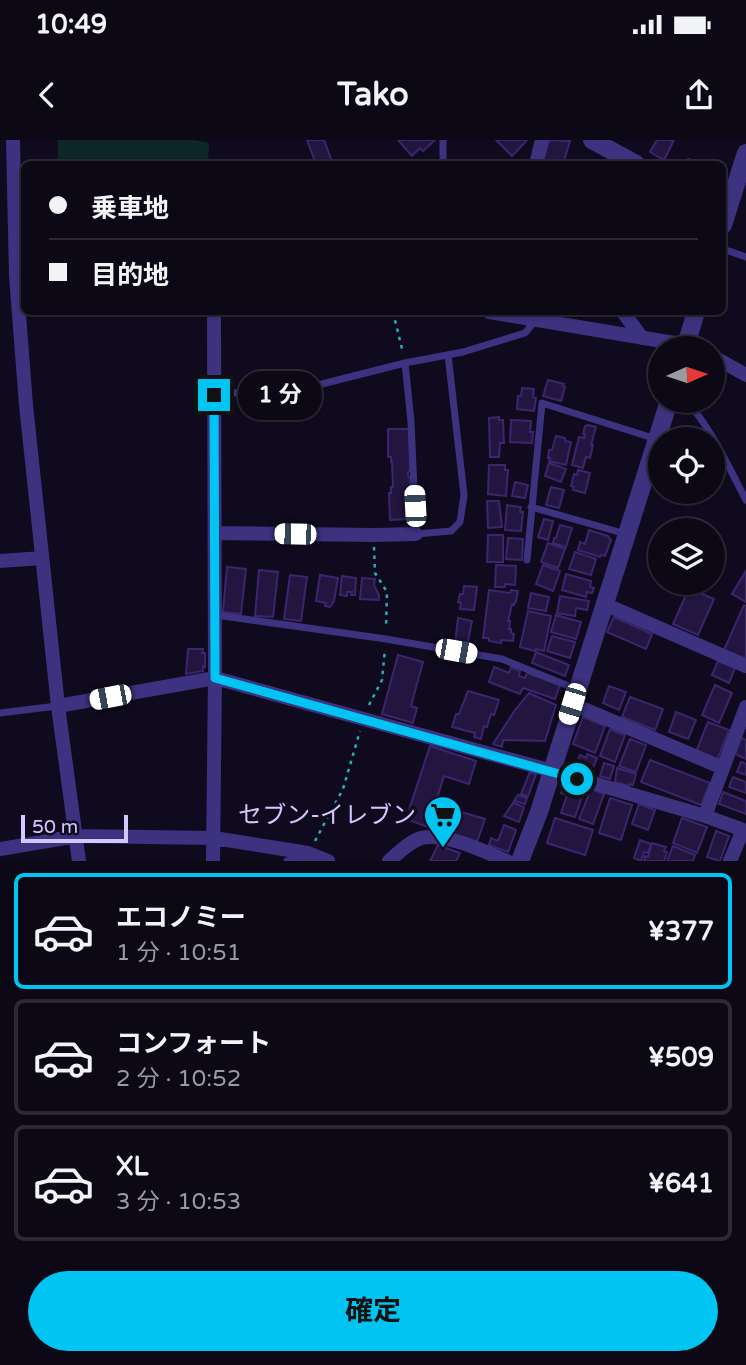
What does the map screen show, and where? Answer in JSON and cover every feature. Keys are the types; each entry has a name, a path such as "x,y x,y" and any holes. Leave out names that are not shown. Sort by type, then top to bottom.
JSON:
{"street":[{"path":"13,140 21,298"},
{"path":"537,161 542,140"},
{"path":"592,140 630,161"},
{"path":"726,218 746,153"},
{"path":"0,276 20,277"},
{"path":"22,315 26,405 42,558 79,861"},
{"path":"213,861 214,315"},
{"path":"507,315 648,339"},
{"path":"625,315 642,338"},
{"path":"691,336 695,315"},
{"path":"725,363 746,375"},
{"path":"520,861 539,812 648,464"},
{"path":"215,533 416,534"},
{"path":"0,561 42,558"},
{"path":"604,604 746,666"},
{"path":"58,706 215,678 552,771 745,830 730,861"},
{"path":"575,697 723,768"},
{"path":"705,816 746,707"},
{"path":"0,849 77,836 214,838 308,853 328,861"},
{"path":"389,861 416,840 436,837 508,861"}],"lane":[{"path":"443,140 443,161"},
{"path":"726,250 746,257"},
{"path":"214,395 322,384 449,355 525,333 536,320"},
{"path":"405,363 411,422 416,534 451,531 460,522 464,495 449,355"},
{"path":"527,560 542,403 648,436"},
{"path":"697,413 725,458 746,500"},
{"path":"531,507 626,534"},
{"path":"215,615 386,639 502,659 575,697"},
{"path":"0,713 58,706"},
{"path":"287,861 306,858 308,853"}],"path":[{"path":"394,315 405,363"},
{"path":"308,853 343,789 363,719 382,680 387,592 375,573 374,535"}],"green space":[{"path":"58,140 194,140 209,143 208,161 58,161"}],"building":[{"path":"307,140 324,140 332,161 315,161"},
{"path":"398,140 435,140 423,151 420,148 412,156"},
{"path":"496,140 527,140 512,156"},
{"path":"549,140 570,141 564,161 543,161"},
{"path":"657,140 674,140 664,160 650,152"},
{"path":"548,380 564,384 561,401 543,396"},
{"path":"522,388 534,389 534,411 517,409"},
{"path":"499,417 499,420 503,420 504,443 500,443 499,457 490,457 489,418"},
{"path":"511,420 531,421 532,443 510,442"},
{"path":"585,426 596,427 590,458 586,457 583,468 572,465 579,437 584,438"},
{"path":"388,429 409,429 411,519 390,520 389,493 393,487 392,462 391,457 388,457"},
{"path":"556,436 571,442 566,465 549,461 549,450 552,450"},
{"path":"549,463 566,469 561,482 545,476"},
{"path":"489,465 505,465 505,470 508,470 506,496 488,494"},
{"path":"578,470 590,473 585,493 573,490 574,487 571,486"},
{"path":"515,482 528,485 525,498 512,496"},
{"path":"551,487 564,490 559,508 546,505"},
{"path":"487,501 499,501 502,527 488,528"},
{"path":"507,505 521,507 521,531 505,530"},
{"path":"544,519 553,521 548,540 538,537"},
{"path":"560,525 572,528 566,547 553,543"},
{"path":"589,530 608,536 611,540 605,556 578,550 580,542 585,544"},
{"path":"488,535 503,535 503,562 487,562"},
{"path":"508,538 523,539 522,560 506,559"},
{"path":"548,543 565,549 558,568 541,562"},
{"path":"575,552 596,559 591,575 569,569"},
{"path":"496,565 516,566 515,585 495,587"},
{"path":"543,565 560,571 553,591 536,584"},
{"path":"227,567 246,569 241,614 223,612"},
{"path":"259,570 278,572 273,617 255,616"},
{"path":"746,571 746,602 732,594"},
{"path":"566,574 591,581 590,587 594,588 592,593 587,592 586,597 562,590"},
{"path":"290,575 307,577 301,621 284,619"},
{"path":"320,575 338,578 334,601 330,607 325,606 326,603 316,601"},
{"path":"342,576 356,578 355,595 347,592 347,596 340,595"},
{"path":"362,578 375,579 374,585 379,600 360,599"},
{"path":"464,586 477,587 474,610 460,609 461,603 458,602"},
{"path":"489,590 510,593 511,590 518,591 508,621 509,629 514,634 513,641 501,640 501,643 483,638"},
{"path":"531,593 549,597 546,611 528,608"},
{"path":"686,595 705,595 714,599 698,635 673,624"},
{"path":"560,596 589,601 587,610 576,608 575,616 557,613"},
{"path":"744,605 746,606 746,659 724,650"},
{"path":"528,611 551,616 544,651 520,647"},
{"path":"556,615 581,622 576,639 551,632"},
{"path":"614,617 652,634 646,649 607,632"},
{"path":"458,618 472,621 468,642 463,642 463,645 455,644"},
{"path":"552,636 575,642 570,658 547,651"},
{"path":"188,649 203,649 203,671 186,674"},
{"path":"536,652 569,665 565,676 532,663"},
{"path":"398,655 423,662 411,706 417,708 413,723 382,714"},
{"path":"718,661 735,668 729,683 712,675"},
{"path":"494,667 509,673 511,667 520,671 519,676 525,678 527,673 560,685 555,699 523,688 520,694 489,682"},
{"path":"715,685 732,693 719,723 702,715"},
{"path":"609,686 626,692 619,710 603,703"},
{"path":"468,691 499,700 494,715 491,714 487,727 484,726 481,739 474,737 475,733 452,727"},
{"path":"529,693 556,705 545,741 503,740 502,747 493,744 515,710"},
{"path":"630,697 663,709 655,730 622,717"},
{"path":"676,712 696,720 688,739 669,732"},
{"path":"583,717 605,726 595,753 573,744"},
{"path":"708,722 729,730 717,760 696,752"},
{"path":"610,729 625,735 615,762 600,756"},
{"path":"741,738 746,740 746,759 735,754"},
{"path":"630,739 646,745 636,772 619,766"},
{"path":"430,746 476,761 469,784 444,776 428,827 406,819"},
{"path":"587,754 597,758 590,775 575,768 580,755 586,758"},
{"path":"650,760 710,783 701,805 641,782"},
{"path":"741,762 746,764 746,775 737,772"},
{"path":"604,763 614,766 610,779 600,776"},
{"path":"617,768 636,774 633,785 615,782"},
{"path":"530,772 536,774 528,796 521,794"},
{"path":"733,777 746,782 746,793 729,787"},
{"path":"564,784 584,791 575,817 561,813 567,795 561,793"},
{"path":"591,789 604,794 593,824 579,819"},
{"path":"723,792 746,801 746,814 719,804"},
{"path":"518,795 527,798 525,804 514,801"},
{"path":"610,798 632,805 621,840 599,833"},
{"path":"513,803 524,807 519,822 504,816"},
{"path":"639,804 655,810 648,830 632,824"},
{"path":"451,809 485,819 477,842 444,831"},
{"path":"555,818 593,830 585,855 547,843"},
{"path":"682,818 707,827 697,853 673,843"},
{"path":"504,825 516,830 508,852 489,845 491,838 498,841"},
{"path":"716,831 729,836 720,861 707,857"},
{"path":"640,840 651,844 641,861 634,858"},
{"path":"652,843 666,847 664,861 644,861"},
{"name":"セブン-イレブン","path":"438,845 460,853 456,861 430,861"},
{"path":"673,846 695,855 693,861 667,861"}],"place":[{"name":"セブン-イレブン","path":"443,849"}],"route":[{"path":"214,395 215,678 577,779"}]}
